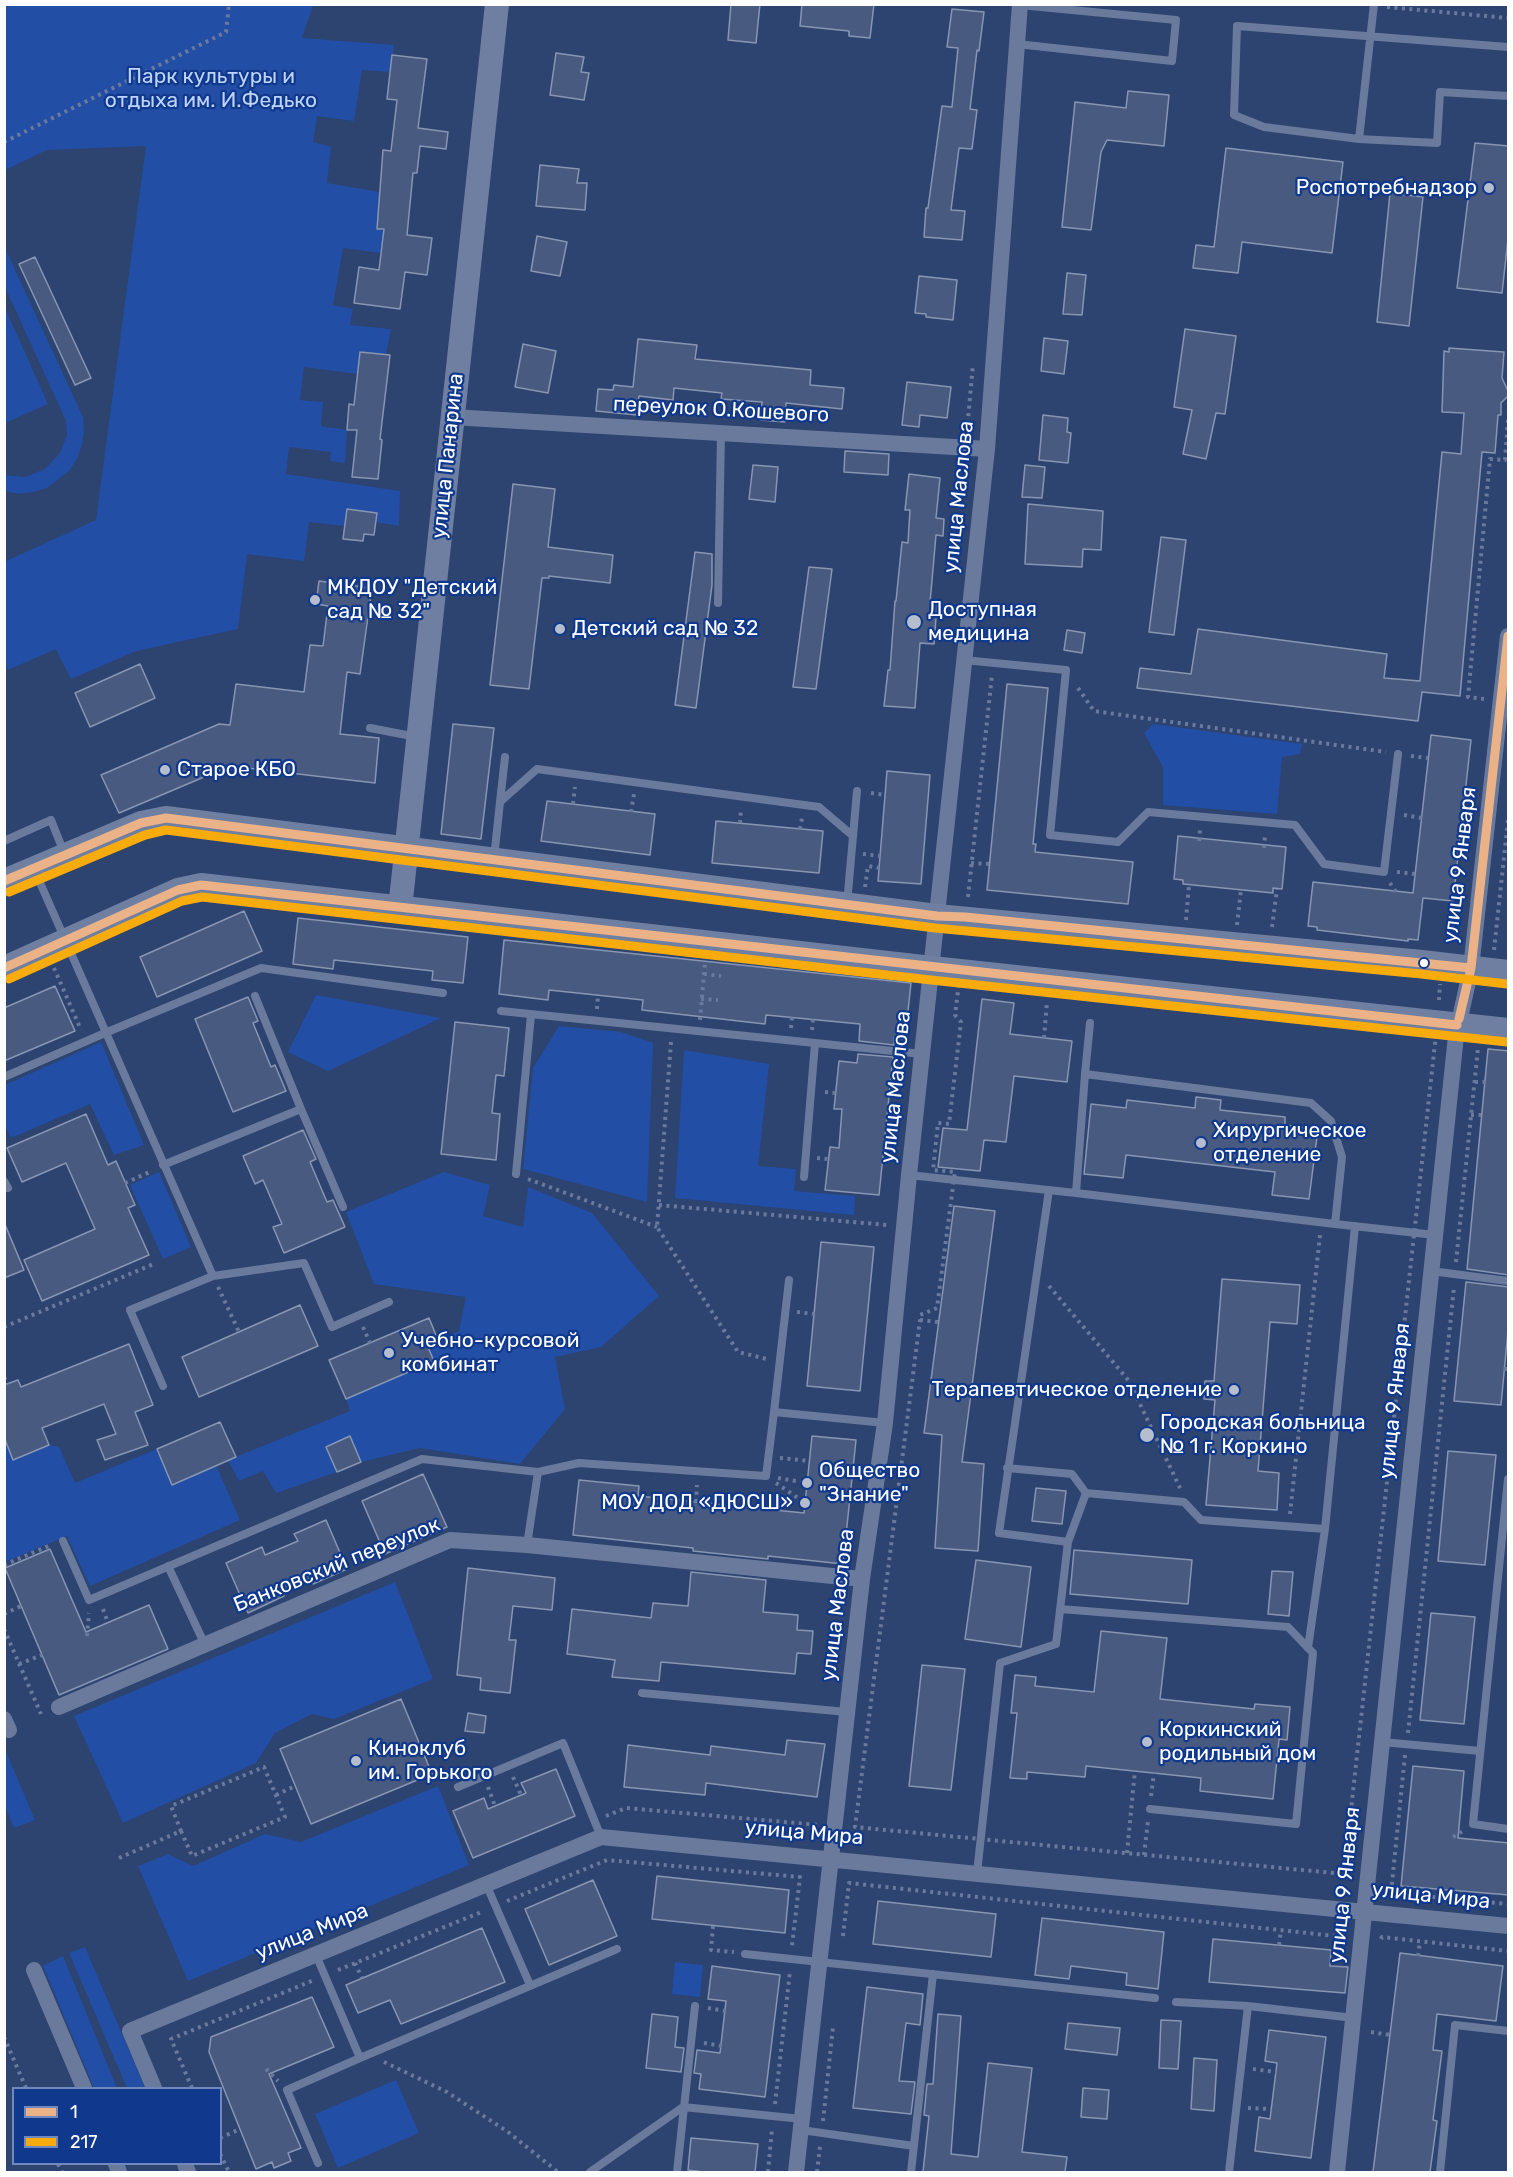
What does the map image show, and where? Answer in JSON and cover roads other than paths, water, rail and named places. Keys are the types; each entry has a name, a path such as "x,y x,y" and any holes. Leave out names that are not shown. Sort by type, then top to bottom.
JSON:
{"street":[{"name":"улица Панарина","path":"400,909 497,4"},
{"name":"улица Маслова","path":"796,2172 862,1579 885,1424 909,1175 987,448 1020,5"},
{"name":"переулок О.Кошевого","path":"452,417 987,448"},
{"name":"улица 9 Января","path":"1337,2172 1457,1025 1472,960 1509,636"},
{"path":"4,881 141,823 166,818 494,860 855,898 937,916 1472,960 1509,972"},
{"path":"4,968 69,949 178,890 201,885 932,968 1509,1030"},
{"name":"Банковский переулок","path":"59,1707 450,1540 527,1545 862,1579"},
{"name":"улица Мира","path":"154,2087 130,2031 601,1837 1509,1926"},
{"path":"34,1970 84,2087"}],"lane":[{"path":"1017,44 1172,60 1176,20 1020,5"},
{"path":"1359,139 1374,5"},
{"path":"1509,47 1237,26 1234,115 1264,127 1359,139 1437,143 1440,92 1509,96"},
{"path":"718,603 721,433"},
{"path":"964,660 1066,670 1050,835 1118,842 1148,812 1294,825 1324,864 1384,872 1398,754"},
{"path":"370,728 417,738"},
{"path":"494,860 505,757"},
{"path":"500,802 537,769 819,807 853,836"},
{"path":"855,898 853,836 857,791"},
{"path":"4,841 51,820 65,855"},
{"path":"34,868 213,1276"},
{"path":"4,1077 261,968 443,993"},
{"path":"255,996 343,1207"},
{"path":"501,1011 698,1033 922,1054"},
{"path":"516,1174 531,1015"},
{"path":"1076,1193 1090,1023"},
{"path":"804,1177 815,1043"},
{"path":"1085,1074 1311,1103 1331,1121 1342,1157 1335,1224"},
{"path":"163,1165 301,1109"},
{"path":"909,1175 1435,1235"},
{"path":"1048,1190 999,1533 1068,1542"},
{"path":"1308,1648 1325,1529 1355,1226"},
{"path":"163,1386 130,1310 213,1276 304,1263 332,1327 389,1302"},
{"path":"1431,1271 1509,1281"},
{"path":"63,1540 89,1600 422,1459 538,1472 579,1463 766,1476 789,1280"},
{"path":"774,1412 885,1424"},
{"path":"1007,1468 1072,1474 1086,1493 1184,1502 1201,1520 1325,1529"},
{"path":"527,1545 538,1472"},
{"path":"1509,1479 1473,1824 1509,1829"},
{"path":"977,1873 1000,1663 1056,1644 1068,1542 1086,1493"},
{"path":"168,1566 205,1645"},
{"path":"1060,1609 1288,1627 1313,1653 1296,1824 1150,1809"},
{"path":"642,1693 847,1712"},
{"path":"1382,1742 1480,1751"},
{"path":"458,1787 563,1743 601,1837"},
{"path":"486,1884 530,1986"},
{"path":"318,2163 287,2090 617,1949"},
{"path":"745,1954 1155,1998"},
{"path":"316,1955 364,2056"},
{"path":"911,2172 933,1974"},
{"path":"1176,2002 1248,2006 1353,2018"},
{"path":"677,2172 695,2006"},
{"path":"1229,2172 1248,2006"},
{"path":"1440,2172 1455,2025 1509,2031"},
{"path":"590,2172 683,2107 914,2145"}],"place":[{"name":"Роспотребнадзор","path":"1489,188"},
{"name":"МКДОУ \"Детский сад № 32\"","path":"315,600"},
{"name":"Доступная медицина","path":"914,622"},
{"name":"Детский сад № 32","path":"560,629"},
{"name":"Старое КБО","path":"165,770"},
{"name":"Хирургическое отделение","path":"1201,1143"},
{"name":"Учебно-курсовой комбинат","path":"389,1353"},
{"name":"Терапевтическое отделение","path":"1234,1390"},
{"name":"Городская больница № 1 г. Коркино","path":"1147,1435"},
{"name":"Общество \"Знание\"","path":"807,1483"},
{"name":"МОУ ДОД «ДЮСШ»","path":"805,1503"},
{"name":"Коркинский родильный дом","path":"1147,1742"},
{"name":"Киноклуб им. Горького","path":"356,1761"}],"park label":[{"name":"Парк культуры и отдыха им. И.Федько","path":"211,89"}]}
